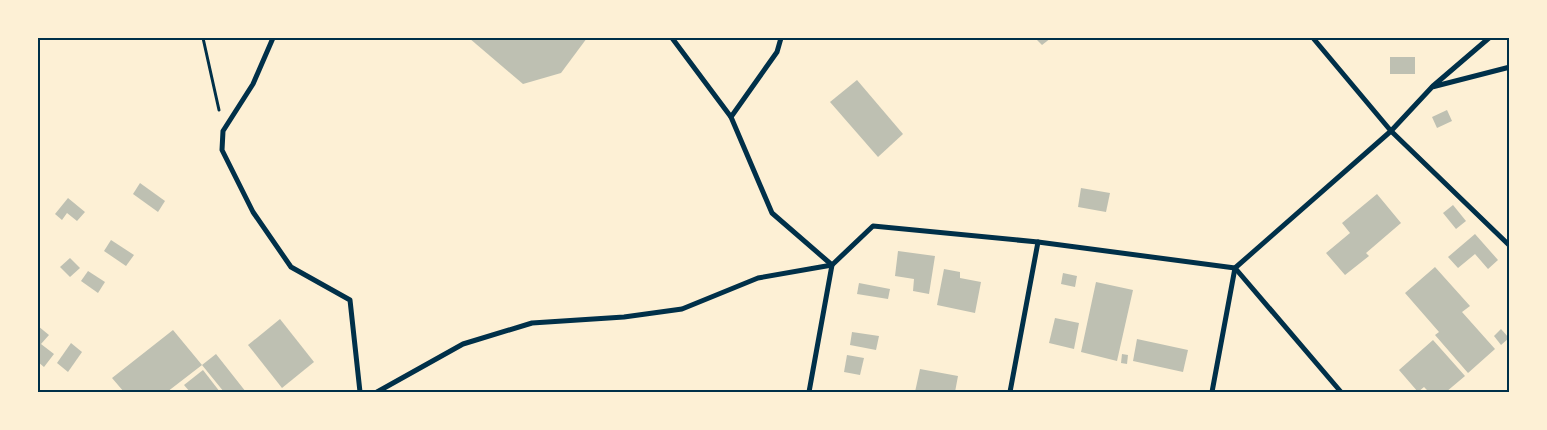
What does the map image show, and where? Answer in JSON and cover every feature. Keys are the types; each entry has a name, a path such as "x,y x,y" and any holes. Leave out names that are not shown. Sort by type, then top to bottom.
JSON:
{"street":[{"path":"273,38 253,84 223,131 222,150 253,212 291,266 350,300 360,392"},
{"path":"672,38 731,117 772,213 832,265"},
{"path":"731,117 777,52 781,38"},
{"path":"1313,38 1391,131 1510,246"},
{"path":"1212,392 1235,268 1391,131 1432,87 1489,38"},
{"path":"1432,87 1510,67"},
{"path":"377,392 463,344 532,323 624,317 682,309 758,278 832,265 873,226 1038,242 1235,268 1341,392"},
{"path":"1010,392 1038,242"},
{"path":"809,392 832,265"}],"path":[{"path":"203,38 223,131"}],"building":[{"path":"469,38 587,38 561,73 523,84"},
{"path":"1035,38 1051,38 1042,45"},
{"path":"1390,57 1415,57 1415,74 1390,74"},
{"path":"857,80 903,134 878,157 830,102"},
{"path":"1447,110 1452,121 1437,128 1432,117"},
{"path":"140,183 165,201 158,212 133,194"},
{"path":"1081,188 1110,193 1106,212 1078,207"},
{"path":"1377,194 1401,223 1366,253 1369,256 1345,275 1326,253 1350,233 1342,223"},
{"path":"68,198 85,212 77,221 67,213 62,220 55,214"},
{"path":"1453,205 1466,221 1456,229 1443,213"},
{"path":"1475,234 1498,260 1488,269 1475,254 1458,268 1448,257"},
{"path":"111,240 134,255 126,266 104,251"},
{"path":"898,251 935,256 929,294 913,291 914,279 895,276"},
{"path":"70,258 80,268 70,277 60,267"},
{"path":"1435,267 1470,306 1462,312 1495,349 1468,373 1435,335 1439,332 1405,293"},
{"path":"944,269 960,272 960,278 981,282 975,313 937,305"},
{"path":"88,271 105,282 98,293 81,281"},
{"path":"1063,273 1077,276 1075,287 1061,284"},
{"path":"1096,282 1133,290 1117,361 1081,352"},
{"path":"859,283 890,289 888,299 857,294"},
{"path":"1055,318 1079,323 1074,349 1049,343"},
{"path":"280,319 314,362 282,388 248,345"},
{"path":"38,326 49,335 41,344 54,354 44,367 38,362"},
{"path":"1501,329 1509,338 1501,345 1494,336"},
{"path":"173,330 202,365 167,392 124,392 112,378"},
{"path":"852,332 879,336 876,350 850,345"},
{"path":"1137,339 1188,350 1183,372 1133,361"},
{"path":"1433,340 1465,376 1446,392 1429,392 1424,387 1418,392 1399,370"},
{"path":"71,343 82,352 68,372 57,363"},
{"path":"216,354 246,392 224,392 202,365"},
{"path":"1122,354 1128,355 1127,364 1121,363"},
{"path":"847,355 864,358 860,375 844,372"},
{"path":"920,369 958,376 955,392 915,392"},
{"path":"203,370 220,392 190,392 184,385"}]}
